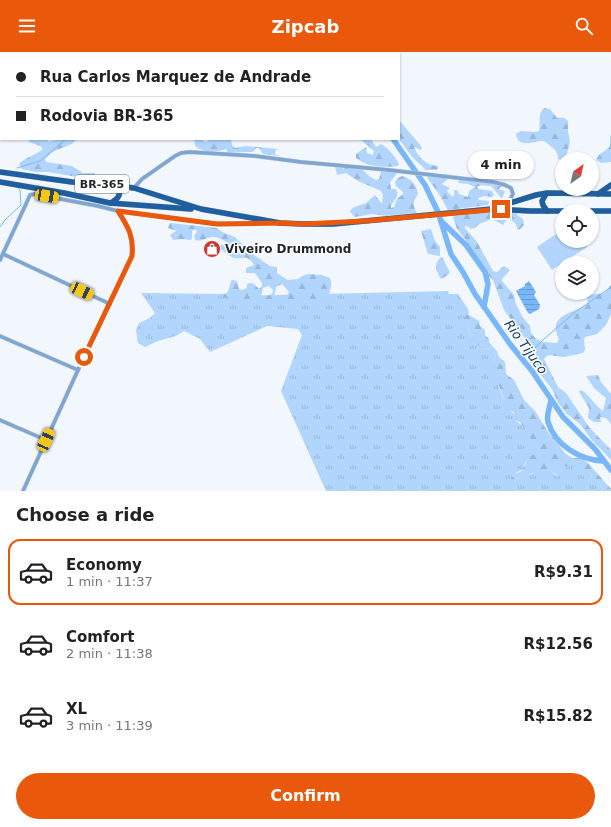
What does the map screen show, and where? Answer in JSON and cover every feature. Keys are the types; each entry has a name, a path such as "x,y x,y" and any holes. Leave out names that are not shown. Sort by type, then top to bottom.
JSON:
{"main road":[{"name":"BR-365","path":"0,172 72,182 116,185 134,188 201,210"},
{"name":"BR-365","path":"0,182 110,203 201,210 280,223 333,224 492,209 611,211"},
{"name":"BR-365","path":"110,203 116,200 119,196 120,190 116,185"},
{"path":"599,193 611,185"},
{"name":"BR-365","path":"492,209 547,194 555,194"},
{"path":"547,194 542,201 547,211"},
{"name":"BR-365","path":"599,194 611,194"}],"street":[{"path":"134,188 142,179 171,159 185,152 232,154 309,163 432,174 505,185 510,187 512,192 508,204"},
{"path":"0,260 30,195 34,194 118,211 217,224 280,223"},
{"path":"23,491 132,256 132,234 118,211"},
{"path":"2,254 110,304"},
{"path":"0,336 78,370"},
{"path":"0,420 46,440"}],"green space":[{"path":"544,108 550,109 557,118 560,117 568,121 570,142 567,152 556,152 543,141 523,143 517,139 516,134 521,131 539,131 542,110"},
{"path":"400,121 421,146 421,150 414,147 420,157 427,163 438,166 438,169 426,170 413,158 400,140"},
{"path":"611,134 611,162 601,163 599,162 599,155 610,146"},
{"path":"29,140 47,140 49,142 54,140 76,140 71,144 53,152 45,159 46,162 72,166 83,173 95,173 94,176 77,177 22,169 19,164 43,149 40,146 29,142"},
{"path":"194,140 202,140 206,142 209,140 231,140 232,145 235,148 246,146 278,149 275,151 275,154 280,156 263,154 259,148 256,148 253,152 228,153 226,149 206,151 195,146"},
{"path":"361,140 372,140 376,147 381,144 384,146 396,158 399,164 398,166 376,166 356,158 356,154 366,147 367,153 373,155 374,151"},
{"path":"347,165 362,169 376,180 379,179 381,172 398,172 390,182 391,189 396,189 397,191 391,208 394,207 397,199 403,194 403,192 396,186 395,182 402,176 408,178 413,182 418,194 414,203 417,213 387,216 372,214 355,217 350,212 352,208 366,203 375,195 382,204 383,195 381,191 358,181 346,173 337,175 335,166 344,169"},
{"path":"427,175 448,177 448,179 442,184 450,188 447,191 453,197 454,190 457,190 459,194 468,197 469,191 475,187 468,184 458,183 460,179 502,185 499,189 505,191 502,199 491,186 481,185 477,187 478,189 492,191 494,195 492,197 485,196 478,198 479,200 489,201 488,205 448,210 428,179"},
{"path":"480,212 517,213 517,215 523,219 524,225 519,230 517,229 516,224 510,219 507,219 503,225 492,219 479,224 475,228 471,229 465,226 465,228 477,242 493,271 497,272 504,266 510,270 502,281 514,295 516,304 522,316 530,326 531,333 536,339 543,342 557,343 559,339 556,331 556,325 559,320 563,316 588,304 587,300 599,300 599,294 604,293 611,285 611,314 606,325 597,334 585,337 585,349 583,353 564,357 549,355 544,359 558,387 566,393 589,427 611,450 611,460 591,439 580,424 567,414 558,403 552,389 540,374 537,365 536,352 504,310 493,280 486,273 457,229 453,217 456,215"},
{"path":"170,223 217,228 224,233 235,237 251,253 270,266 277,267 277,273 288,280 298,279 304,275 310,274 322,275 330,278 330,290 323,301 315,305 303,300 286,300 289,292 282,284 276,287 275,293 269,303 263,300 264,297 273,292 269,286 263,288 261,297 250,302 243,300 229,300 223,297 223,295 228,292 232,280 237,281 239,289 242,290 247,288 247,284 249,283 254,284 259,289 262,286 262,283 255,273 246,273 246,268 254,265 251,261 247,258 234,258 220,249 221,244 232,251 236,251 222,239 211,237 202,240 195,240 194,236 197,231 195,229 192,231 191,240 173,240 170,235 176,231 168,228"},
{"path":"431,229 435,241 440,247 440,256 428,254 421,231"},
{"path":"555,235 555,248 585,248 573,256 555,256 555,268 552,270 537,247"},
{"path":"441,257 443,258 450,272 441,279 436,265"},
{"path":"448,291 449,294 458,294 468,309 469,313 461,321 468,327 470,334 483,349 494,348 497,351 498,354 494,360 499,388 508,404 509,410 515,415 515,421 522,426 531,438 530,440 539,449 537,453 526,461 523,469 516,473 514,482 524,476 546,471 548,469 557,476 563,466 570,461 583,466 589,473 592,474 591,478 598,482 603,488 602,491 326,491 281,391 302,335 298,329 267,326 210,352 200,339 184,331 176,336 158,341 145,347 138,343 136,330 139,323 150,318 155,313 141,293 228,294 235,296"},
{"path":"467,314 479,321 480,326 485,330 485,335 494,348 483,349 477,344 470,334 468,327 462,325 461,321"},
{"path":"498,354 499,357 505,362 506,374 514,380 524,400 535,411 548,432 566,454 572,458 581,458 588,463 611,489 611,491 602,491 603,488 598,482 591,479 592,474 589,473 589,478 585,477 586,473 583,470 583,466 575,465 571,461 569,466 563,466 559,476 548,469 543,474 532,473 518,478 513,483 510,482 513,476 523,469 528,458 537,453 539,449 535,445 532,446 527,443 531,438 520,422 514,420 515,415 513,412 509,411 494,368 494,361 496,355"},
{"path":"598,375 601,382 611,394 611,424 606,418 600,417 601,422 594,422 588,418 589,408 579,392 581,390 584,392 603,411 606,398 594,388 586,376"}],"water":[{"path":"529,281 536,292 534,295 540,305 539,309 530,314 516,291 525,286 525,284"}],"waterway":[{"path":"17,168 40,161 65,140"},
{"name":"Rio Tijuco","path":"394,140 425,185 438,212 451,254 475,294 510,344 532,371 563,417 595,449 611,470"},
{"path":"0,227 5,220 21,205 20,190 18,188"},
{"name":"Rio Tijuco","path":"441,221 466,245 485,272 488,284 484,307"},
{"path":"520,356 527,356 574,313 611,287"},
{"name":"Rio Tijuco","path":"551,400 548,422 556,438 577,454 586,458 603,461"}],"place":[{"name":"Viveiro Drummond","path":"212,249"}],"route":[{"path":"84,357 132,256 132,234 118,211 217,224 333,224 501,209"}]}
